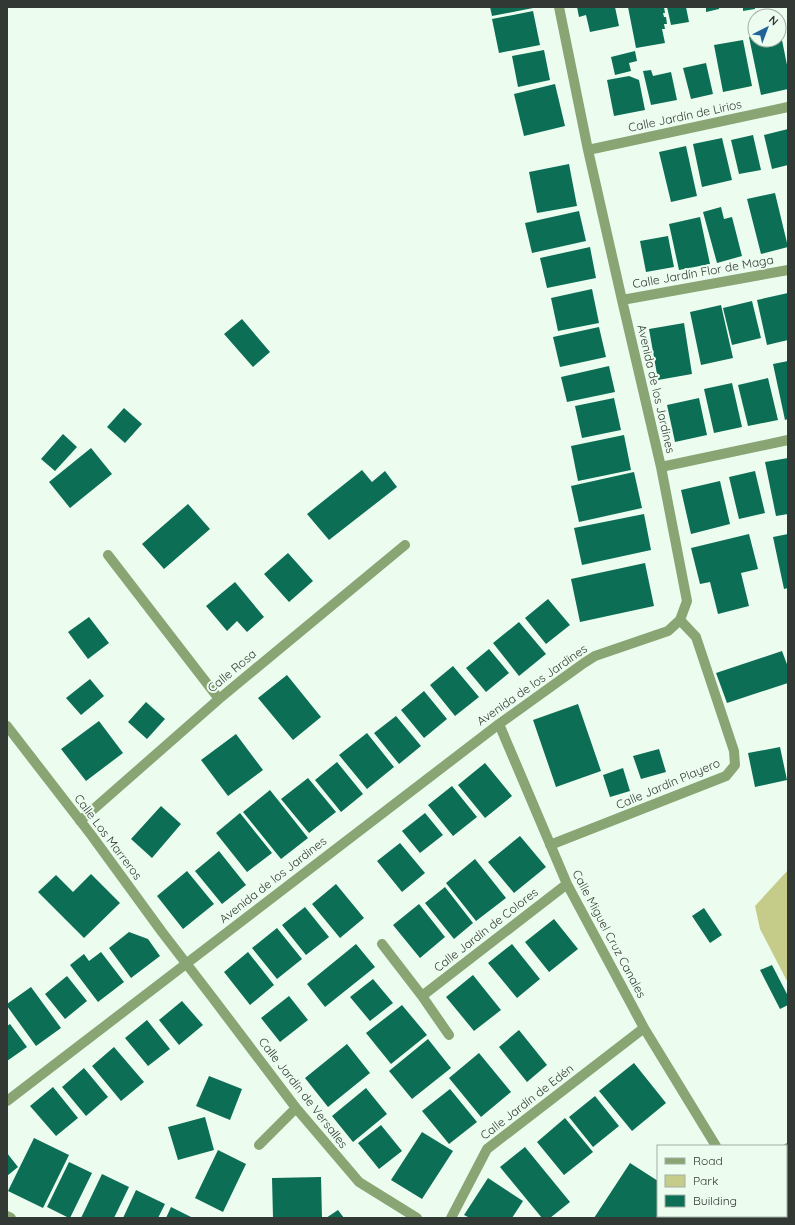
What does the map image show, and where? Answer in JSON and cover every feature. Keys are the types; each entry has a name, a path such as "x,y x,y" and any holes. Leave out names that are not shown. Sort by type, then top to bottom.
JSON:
{"street":[{"name":"Avenida de los Jardines","path":"7,1101 499,724 595,656 668,631 680,620 687,601 661,467 588,150 559,7"},
{"name":"Calle Jardín de Lirios","path":"588,150 788,107"},
{"name":"Calle Jardín Flor de Maga","path":"622,300 788,270"},
{"path":"661,467 788,440"},
{"name":"Calle Rosa","path":"80,821 219,699 405,546"},
{"path":"108,555 219,699"},
{"name":"Calle Jardín Playero","path":"550,845 726,776 735,765 734,751 696,637 680,620"},
{"name":"Calle Miguel Cruz Canales","path":"499,724 567,884 644,1028 715,1145"},
{"name":"Calle Los Marreros","path":"7,726 187,964"},
{"name":"Calle Jardín de Colores","path":"422,996 567,884"},
{"path":"382,944 422,996 449,1035"},
{"name":"Calle Jardín de Versalles","path":"187,964 296,1108 358,1182 417,1218"},
{"name":"Calle Jardín de Edén","path":"451,1218 487,1149 644,1028"},
{"path":"259,1145 296,1108"},
{"path":"7,1216 11,1218"}],"green space":[{"path":"788,870 788,983 760,929 755,906"}],"building":[{"path":"490,7 533,7 533,8 492,16"},
{"path":"577,7 615,7 619,26 590,32 586,15 579,17"},
{"path":"628,7 664,7 665,13 663,13 664,17 666,17 667,24 664,24 665,29 662,29 665,43 636,48"},
{"path":"667,7 686,7 689,22 671,25"},
{"path":"706,7 719,7 719,9 706,12"},
{"path":"743,7 755,7 747,8 747,10 743,11"},
{"path":"533,11 540,45 499,53 492,19"},
{"path":"743,40 752,86 723,92 714,45"},
{"path":"751,48 784,48 788,70 788,89 761,95"},
{"path":"544,50 550,80 518,87 512,56"},
{"path":"635,51 637,61 629,63 631,71 615,75 611,57"},
{"path":"706,63 713,94 691,99 683,68"},
{"path":"651,70 653,76 671,72 677,100 651,105 643,71"},
{"path":"629,76 639,80 645,110 614,116 607,80"},
{"path":"555,84 565,126 524,136 514,94"},
{"path":"788,129 788,165 772,169 764,135"},
{"path":"753,135 761,170 739,174 731,140"},
{"path":"722,138 732,180 702,187 693,144"},
{"path":"686,146 697,196 671,202 659,152"},
{"path":"569,164 577,206 537,213 529,172"},
{"path":"775,193 788,247 761,254 747,199"},
{"path":"721,207 724,219 732,217 742,256 717,263 703,212"},
{"path":"579,211 586,241 532,253 525,223"},
{"path":"700,217 710,264 679,270 669,224"},
{"path":"668,236 674,267 646,272 640,241"},
{"path":"590,247 596,278 547,288 540,258"},
{"path":"592,289 599,323 558,331 551,298"},
{"path":"788,293 788,340 767,345 757,300"},
{"path":"752,301 761,338 732,345 723,308"},
{"path":"721,305 733,358 701,365 690,312"},
{"path":"242,319 270,352 253,367 224,334"},
{"path":"684,323 692,374 658,380 649,329"},
{"path":"599,327 606,357 560,367 553,337"},
{"path":"788,361 788,419 785,420 773,364"},
{"path":"609,366 615,392 567,402 561,377"},
{"path":"768,378 778,420 748,426 738,385"},
{"path":"732,383 742,427 714,433 704,389"},
{"path":"614,398 621,430 582,438 575,406"},
{"path":"699,398 707,435 675,442 667,405"},
{"path":"124,408 142,424 125,443 107,427"},
{"path":"63,434 77,447 55,471 41,459"},
{"path":"624,435 631,470 578,481 571,446"},
{"path":"91,448 112,474 70,508 49,482"},
{"path":"788,458 788,514 776,516 765,462"},
{"path":"362,470 372,482 385,471 397,487 329,540 307,514"},
{"path":"755,471 765,513 739,519 729,477"},
{"path":"634,472 642,508 579,522 571,486"},
{"path":"720,481 730,524 691,534 681,490"},
{"path":"188,504 210,529 164,569 142,544"},
{"path":"644,514 651,550 582,565 574,528"},
{"path":"749,534 758,569 741,573 749,606 718,614 710,582 700,584 691,548"},
{"path":"788,534 788,588 784,589 773,537"},
{"path":"288,553 313,581 289,602 264,574"},
{"path":"645,563 654,606 580,622 571,579"},
{"path":"235,582 264,617 247,632 237,621 227,631 206,606"},
{"path":"548,599 570,625 546,644 525,618"},
{"path":"89,617 109,643 88,659 68,632"},
{"path":"519,622 546,654 519,676 493,643"},
{"path":"489,649 509,673 486,692 466,668"},
{"path":"782,651 788,667 788,683 727,703 716,673"},
{"path":"453,666 479,697 455,716 430,685"},
{"path":"287,675 321,717 293,740 258,698"},
{"path":"90,679 104,696 81,715 66,698"},
{"path":"424,691 447,719 424,738 401,710"},
{"path":"146,702 165,719 147,739 128,722"},
{"path":"578,704 601,771 556,787 533,720"},
{"path":"396,716 421,746 399,764 374,733"},
{"path":"99,721 123,753 86,781 61,749"},
{"path":"367,733 394,767 367,789 339,755"},
{"path":"236,734 263,770 228,796 201,760"},
{"path":"780,747 787,780 755,787 748,753"},
{"path":"659,749 666,772 641,779 633,756"},
{"path":"337,762 363,794 341,812 315,780"},
{"path":"485,763 512,796 485,818 458,785"},
{"path":"623,768 630,791 610,797 603,775"},
{"path":"308,778 336,812 309,833 281,799"},
{"path":"452,786 477,817 453,836 428,805"},
{"path":"270,790 308,838 281,859 243,812"},
{"path":"161,806 181,824 152,858 131,839"},
{"path":"240,813 272,853 247,872 216,833"},
{"path":"425,813 443,835 420,853 402,831"},
{"path":"520,836 546,867 514,893 488,862"},
{"path":"400,843 425,873 402,892 377,861"},
{"path":"219,851 246,885 222,904 195,871"},
{"path":"475,859 506,898 476,921 446,883"},
{"path":"187,871 214,904 183,929 157,896"},
{"path":"91,874 120,903 84,938 38,892 56,875 73,892"},
{"path":"336,884 364,918 340,938 312,904"},
{"path":"445,887 473,923 454,939 425,903"},
{"path":"419,904 445,937 420,958 393,925"},
{"path":"305,907 329,937 306,955 282,925"},
{"path":"704,908 722,935 710,943 692,916"},
{"path":"554,919 578,949 549,972 525,942"},
{"path":"277,928 302,959 277,979 252,948"},
{"path":"129,932 148,939 160,956 131,978 109,948"},
{"path":"356,944 375,967 325,1007 307,984"},
{"path":"512,944 540,979 517,998 488,963"},
{"path":"101,952 124,982 98,1002 70,965 84,954 89,961"},
{"path":"248,952 274,985 250,1005 224,972"},
{"path":"772,965 788,996 788,1005 780,1009 760,970"},
{"path":"473,975 501,1010 474,1031 446,997"},
{"path":"67,976 87,1001 65,1019 45,994"},
{"path":"373,979 393,1003 370,1021 350,997"},
{"path":"31,987 61,1028 36,1046 7,1006 7,1004"},
{"path":"289,996 308,1020 280,1042 261,1018"},
{"path":"182,1001 203,1025 179,1045 159,1020"},
{"path":"402,1005 427,1035 391,1064 366,1033"},
{"path":"147,1020 170,1049 148,1066 125,1038"},
{"path":"10,1024 27,1047 7,1061 7,1026"},
{"path":"519,1030 547,1065 527,1082 499,1047"},
{"path":"428,1039 451,1068 412,1099 389,1071"},
{"path":"347,1044 370,1073 328,1107 305,1078"},
{"path":"114,1047 144,1082 121,1101 92,1066"},
{"path":"479,1053 511,1092 481,1117 449,1078"},
{"path":"634,1063 666,1103 632,1131 599,1091"},
{"path":"84,1068 108,1097 86,1116 62,1087"},
{"path":"209,1076 242,1089 230,1120 196,1106"},
{"path":"53,1087 78,1118 56,1136 30,1106"},
{"path":"366,1088 387,1114 353,1142 332,1116"},
{"path":"450,1089 477,1122 449,1144 422,1111"},
{"path":"595,1096 619,1126 593,1147 569,1117"},
{"path":"205,1117 214,1150 178,1160 168,1127"},
{"path":"565,1118 593,1152 564,1175 537,1142"},
{"path":"381,1125 402,1151 379,1169 358,1143"},
{"path":"422,1132 453,1151 422,1199 391,1180"},
{"path":"34,1138 69,1155 43,1208 8,1191"},
{"path":"525,1147 570,1202 550,1218 542,1218 500,1167"},
{"path":"218,1150 246,1164 223,1212 195,1198"},
{"path":"7,1153 18,1167 7,1176"},
{"path":"69,1162 92,1173 70,1218 47,1207"},
{"path":"630,1163 657,1180 656,1218 594,1218"},
{"path":"102,1174 129,1187 114,1218 81,1218"},
{"path":"321,1177 322,1218 273,1218 272,1178"},
{"path":"488,1178 523,1201 512,1218 470,1218 464,1215"},
{"path":"788,1189 788,1218 768,1218 787,1217"},
{"path":"136,1190 165,1204 158,1218 123,1218"},
{"path":"171,1207 193,1218 166,1218"},
{"path":"338,1210 344,1218 326,1218"}]}
